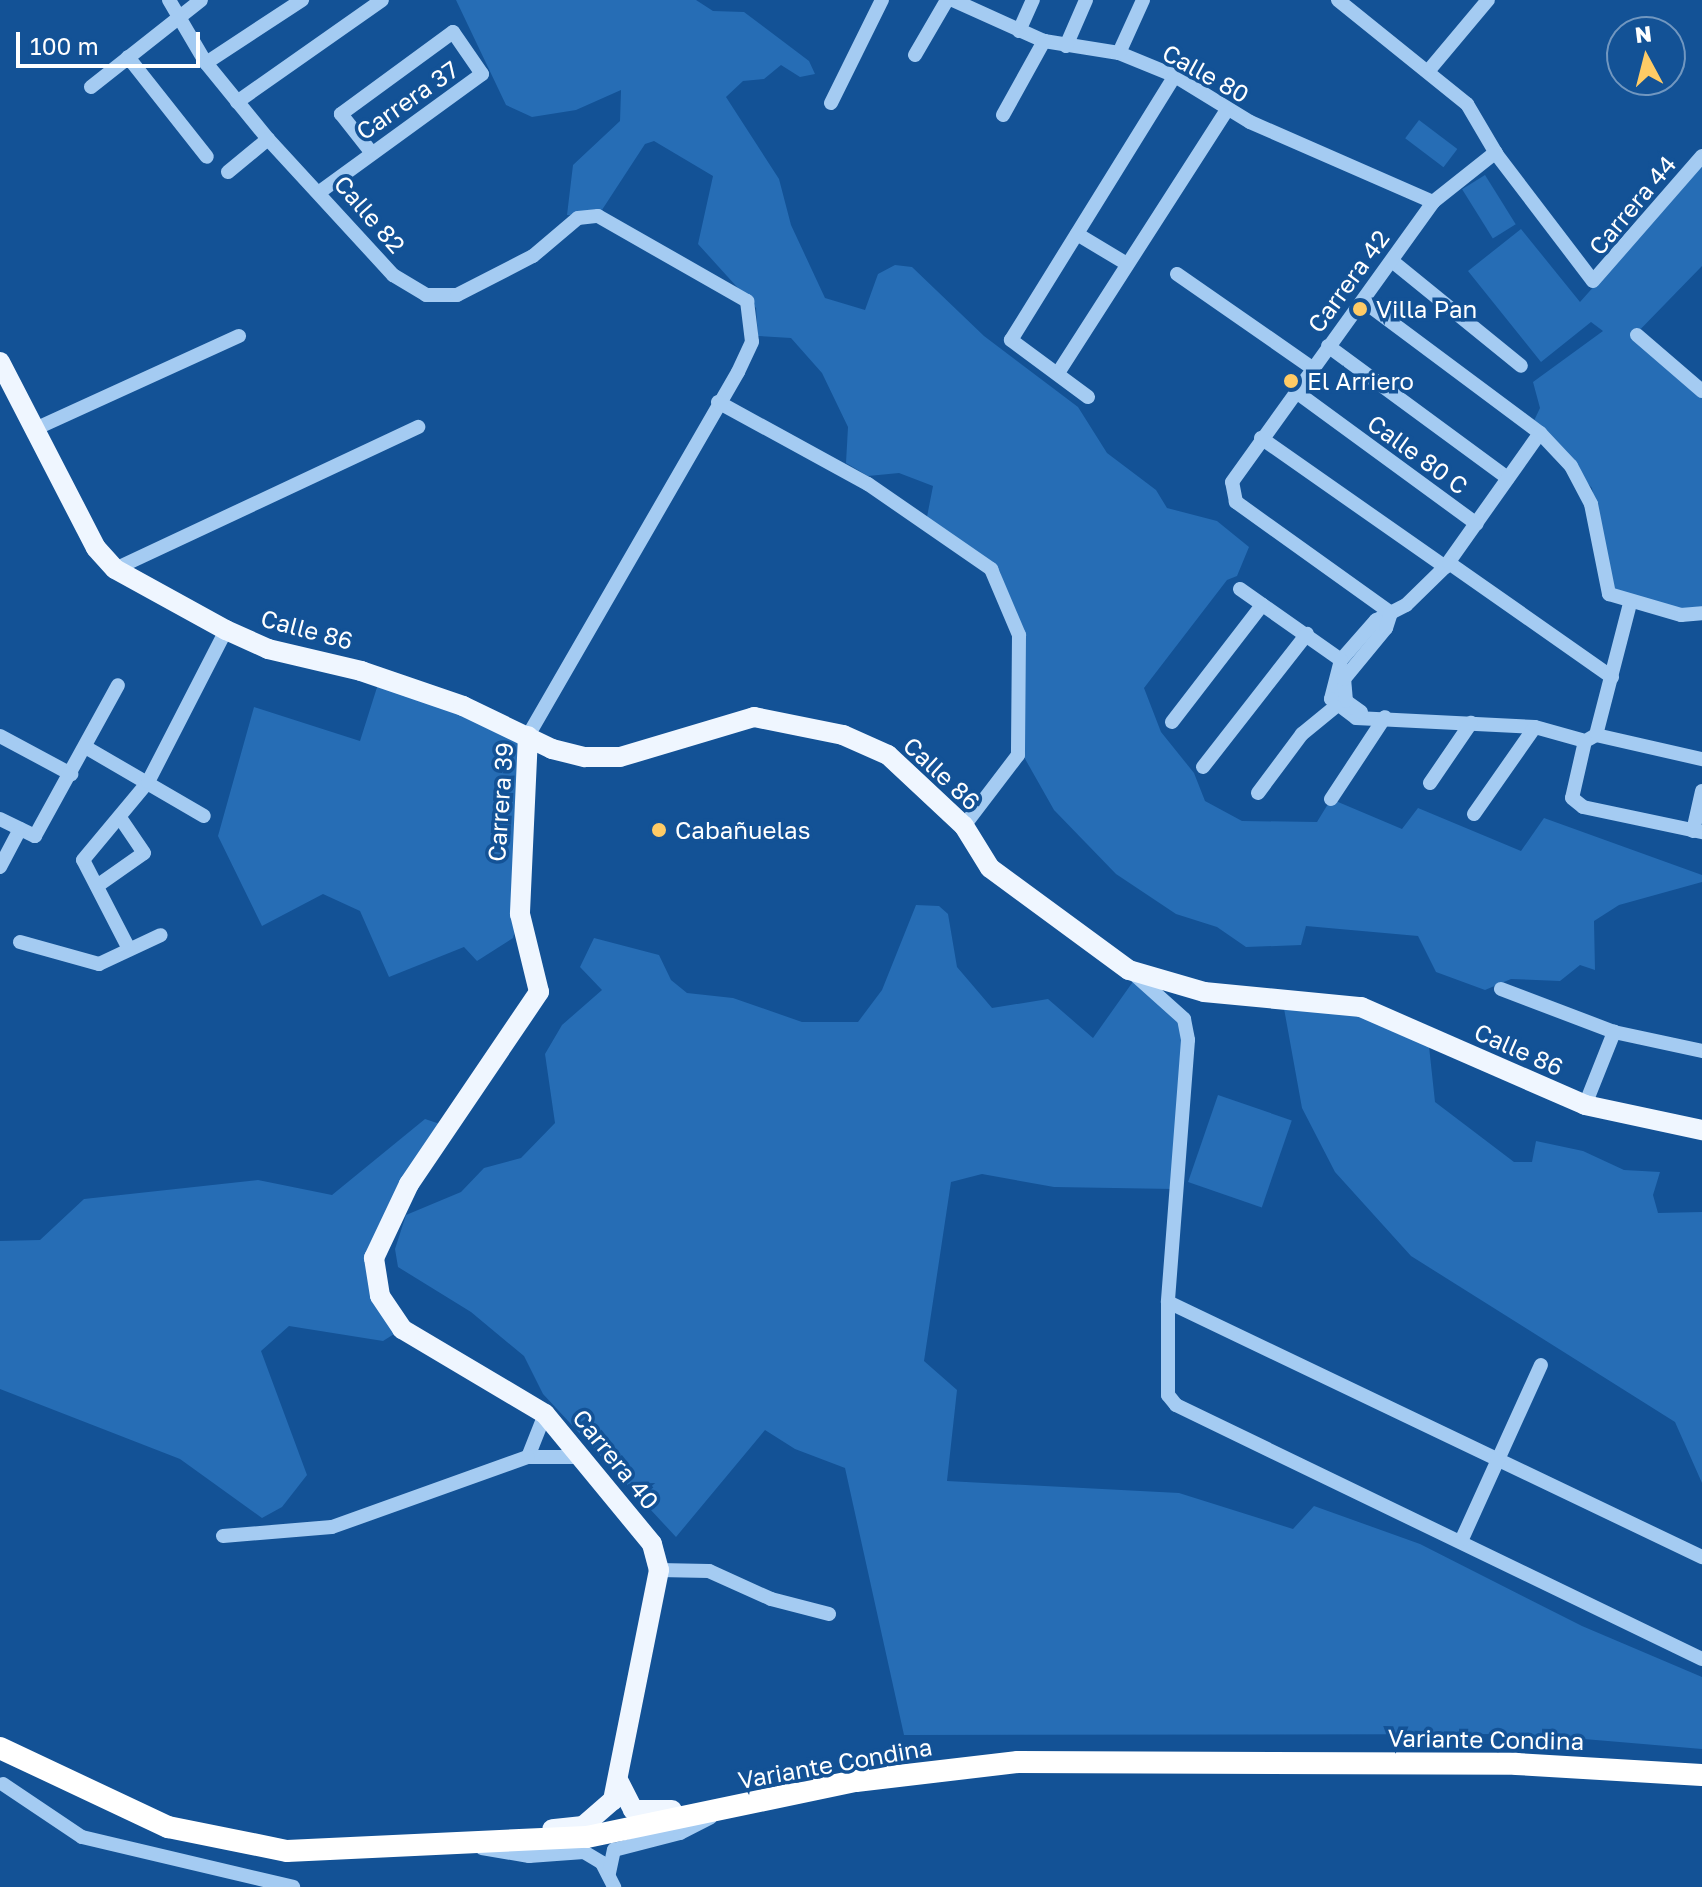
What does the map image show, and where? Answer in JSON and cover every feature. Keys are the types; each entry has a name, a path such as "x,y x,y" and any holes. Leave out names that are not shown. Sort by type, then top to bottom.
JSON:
{"highway":[{"name":"Variante Condina","path":"0,1748 112,1805 226,1842 311,1851 587,1837 780,1797 1018,1762 1453,1763 1702,1775"}],"main road":[{"name":"Calle 86","path":"0,362 37,428 82,527 115,569 226,630 268,649 361,671 463,706 552,749 603,759 721,722 754,717 794,723 888,755 964,826 1005,880 1129,970 1193,990 1361,1007 1585,1105 1702,1130"},
{"name":"Carrera 39","path":"446,1126 539,992 539,969 520,914 528,736"},
{"name":"Carrera 40","path":"446,1126 388,1218 374,1258 380,1296 402,1329 545,1414 584,1457 652,1544 659,1570"},
{"path":"471,1845 492,1835 583,1826 604,1812 619,1782 659,1570"},
{"path":"619,1782 624,1800 643,1813 780,1797"}],"street":[{"name":"Calle 82","path":"169,0 176,17 206,63 268,139 321,191 393,275 426,295 457,295 533,256 578,218 598,216"},
{"path":"91,87 201,0"},
{"path":"206,63 302,0"},
{"path":"237,102 382,0"},
{"path":"831,103 882,0"},
{"path":"1019,31 1033,0"},
{"path":"1066,46 1086,0"},
{"path":"1119,53 1143,0"},
{"path":"1338,0 1430,69 1467,104 1496,154"},
{"path":"1430,69 1488,0"},
{"path":"915,55 959,1"},
{"name":"Calle 80","path":"959,1 1044,41 1119,53 1175,76 1227,110 1433,202"},
{"name":"Carrera 37","path":"321,191 482,74 453,32 341,114 371,152"},
{"path":"1003,115 1044,41"},
{"path":"128,57 207,157"},
{"path":"1088,397 1011,340 1175,76"},
{"path":"1058,373 1227,110"},
{"path":"228,172 268,139"},
{"name":"Carrera 42","path":"1391,613 1231,493 1232,482 1433,202 1496,154"},
{"name":"Carrera 44","path":"1496,154 1593,281 1702,156"},
{"name":"Carrera 39","path":"528,736 752,342 747,301 598,216"},
{"path":"1077,234 1127,264"},
{"path":"1392,261 1521,366"},
{"path":"1177,274 1312,368"},
{"path":"1363,301 1540,433 1583,484 1609,594 1630,604 1681,615 1702,613"},
{"path":"1637,335 1702,391"},
{"path":"37,428 239,336"},
{"path":"1328,346 1508,478"},
{"name":"Calle 80 C","path":"1295,391 1477,524"},
{"path":"718,402 868,484 991,569 1019,635 1018,755 964,826"},
{"path":"115,569 418,427"},
{"path":"1540,433 1447,565 1341,660 1330,688 1335,707 1356,718 1535,727 1702,759"},
{"path":"1261,438 1612,677"},
{"path":"1240,589 1341,660"},
{"path":"1630,604 1612,677 1572,798 1583,807 1698,832 1702,791"},
{"path":"1172,722 1262,605"},
{"path":"1381,717 1351,707 1343,687 1391,613"},
{"path":"129,949 83,860 121,819 148,782 226,630"},
{"path":"1203,767 1307,634"},
{"path":"0,819 35,836 87,748 118,685"},
{"path":"1258,793 1302,734 1335,707"},
{"path":"1331,799 1381,717"},
{"path":"1430,783 1471,723"},
{"path":"1474,814 1535,727"},
{"path":"0,736 71,774"},
{"path":"87,748 204,816"},
{"path":"97,886 144,853 121,819"},
{"path":"0,867 20,829"},
{"path":"20,942 88,963 161,935"},
{"path":"1129,970 1173,1007 1188,1040 1168,1302 1168,1395 1176,1405 1462,1539 1702,1659"},
{"path":"1501,989 1614,1032 1702,1051"},
{"path":"1585,1105 1614,1032"},
{"path":"1168,1302 1702,1557"},
{"path":"1462,1539 1541,1365"},
{"path":"528,1457 545,1414"},
{"path":"223,1536 332,1527 528,1457 584,1457"},
{"path":"659,1570 709,1571 771,1599 829,1614"},
{"path":"3,1784 82,1837 293,1887"},
{"path":"608,1883 614,1850 680,1833 728,1809"},
{"path":"471,1845 529,1856 584,1852 608,1883"}],"shaded area":[{"path":"456,0 696,0 713,11 744,12 809,61 815,74 800,77 781,65 764,79 743,81 726,97 779,179 791,225 825,298 865,310 878,274 895,265 912,267 984,336 1078,407 1107,453 1156,490 1167,508 1217,521 1249,547 1237,576 1227,580 1144,688 1161,732 1194,773 1205,801 1242,821 1317,822 1331,799 1402,829 1418,808 1521,851 1544,818 1702,875 1702,882 1619,905 1594,921 1595,970 1580,965 1560,981 1511,979 1485,990 1436,972 1418,936 1306,926 1301,945 1246,947 1217,927 1176,914 1116,874 1054,810 1024,757 1019,635 1000,572 926,522 933,486 899,473 868,476 846,463 848,427 822,373 791,338 758,336 756,308 698,244 713,176 654,141 645,144 598,216 567,215 573,165 620,121 621,90 576,110 532,117 506,105"},
{"path":"1419,120 1457,149 1443,167 1405,138"},
{"path":"1702,165 1702,266 1630,340 1637,335 1702,391 1702,614 1609,594 1592,488 1531,427 1540,408 1533,382 1603,331 1591,322 1541,362 1468,271 1521,229 1580,302"},
{"path":"1485,175 1516,224 1493,238 1462,189"},
{"path":"379,681 526,739 520,914 513,938 477,961 464,947 389,977 360,911 323,894 262,926 218,836 254,707 360,741"},
{"path":"916,905 939,906 948,914 957,967 992,1008 1048,999 1093,1038 1137,976 1185,1026 1174,1189 1054,1187 982,1174 951,1182 924,1361 957,1390 947,1481 1179,1493 1293,1529 1314,1506 1420,1544 1582,1626 1702,1677 1702,1749 1525,1734 904,1735 845,1468 795,1449 765,1430 676,1537 543,1394 524,1356 471,1312 398,1267 395,1249 406,1215 461,1192 484,1168 521,1158 555,1123 545,1054 562,1025 602,990 580,967 594,938 659,955 671,980 687,993 733,998 802,1022 858,1022 882,990"},
{"path":"1324,1002 1428,1037 1435,1102 1514,1162 1532,1162 1536,1141 1583,1151 1624,1170 1660,1172 1653,1195 1658,1213 1702,1212 1702,1483 1675,1422 1411,1256 1335,1172 1302,1108 1283,1003"},
{"path":"1218,1095 1292,1120 1262,1207 1188,1182"},
{"path":"425,1119 446,1126 378,1248 380,1296 402,1329 383,1341 289,1326 261,1351 307,1475 282,1507 262,1518 180,1459 0,1389 0,1241 40,1240 84,1199 258,1180 332,1195"}],"place":[{"name":"Villa Pan","path":"1360,309"},
{"name":"El Arriero","path":"1291,381"},
{"name":"Cabañuelas","path":"659,830"}]}
